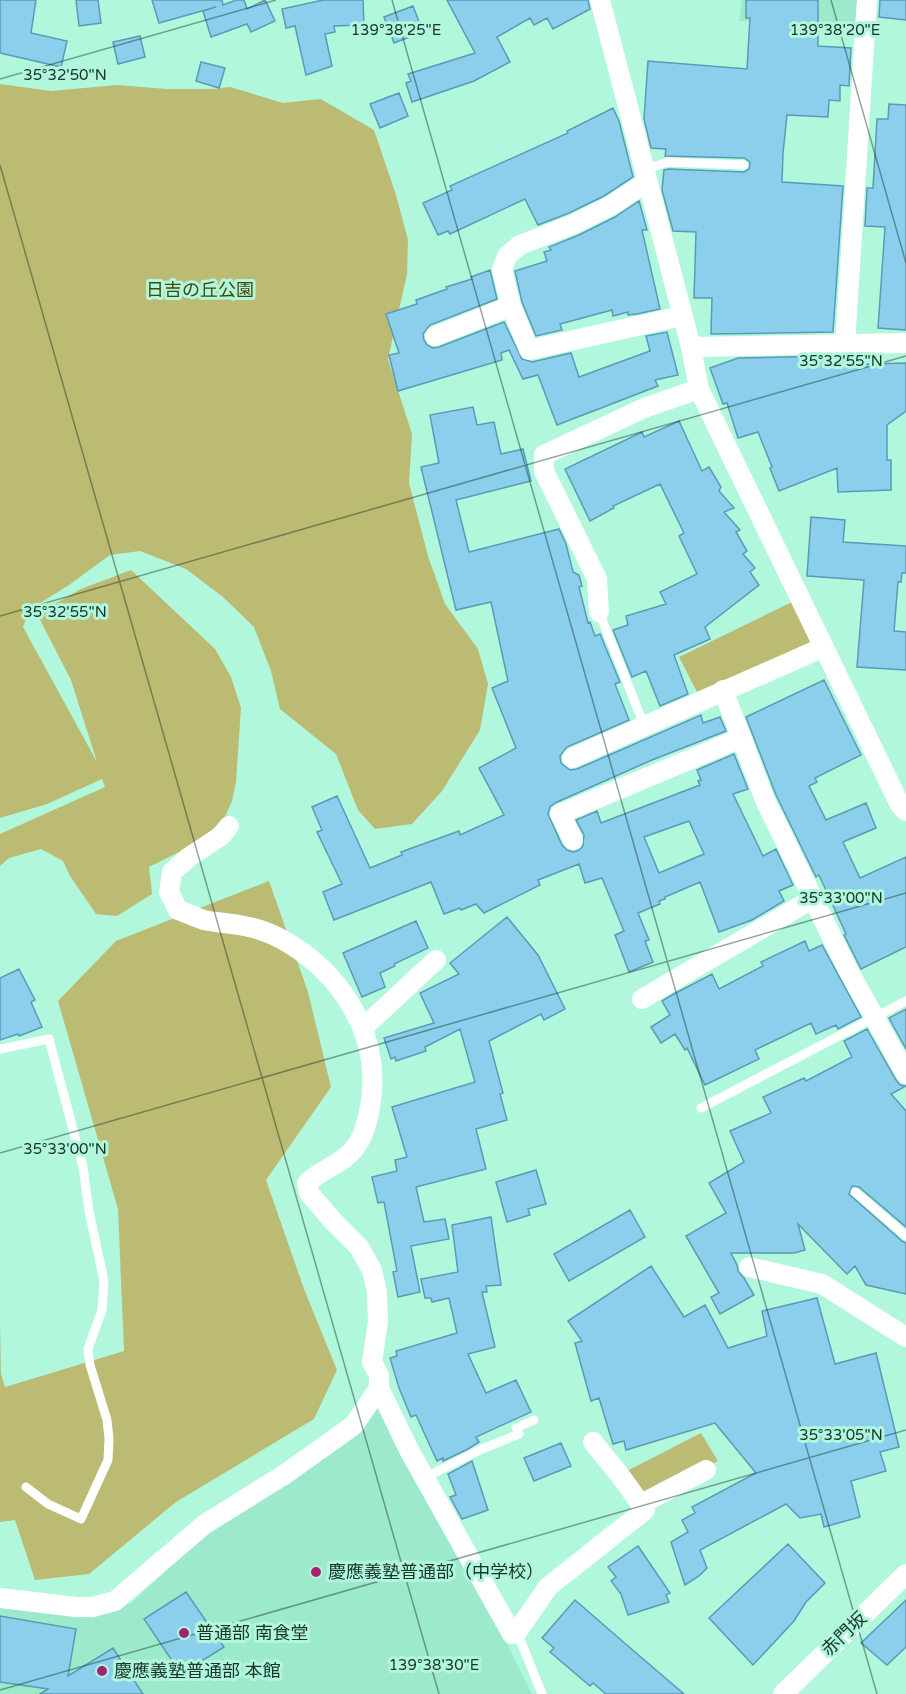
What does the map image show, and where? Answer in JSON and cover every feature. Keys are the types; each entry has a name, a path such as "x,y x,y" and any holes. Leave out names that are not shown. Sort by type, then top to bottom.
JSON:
{"street":[{"path":"600,0 691,346 699,389 900,805 906,811"},
{"path":"845,344 867,0"},
{"path":"646,176 610,206 574,224 520,245 507,256 502,270 511,306 530,350 682,316"},
{"path":"435,336 511,306"},
{"path":"691,346 906,343"},
{"path":"599,612 597,579 544,471 544,455 644,408 699,389"},
{"path":"572,758 824,647"},
{"path":"723,690 765,800 848,970 906,1074"},
{"path":"573,840 560,814 741,738"},
{"path":"229,826 221,836 189,856 172,872 169,892 178,910 205,920 247,926 281,939 314,961 337,984 363,1028 373,1076 367,1123 359,1142 350,1154 337,1165 315,1175 308,1183 309,1192 318,1205 359,1247 372,1270 378,1292 378,1321 372,1362 379,1375 379,1388 424,1478 512,1634 517,1632 548,1587 645,1510 593,1442"},
{"path":"642,999 814,898"},
{"path":"363,1028 436,960"},
{"path":"750,1267 822,1284 906,1337"},
{"path":"0,1598 75,1607 92,1607 115,1601 205,1524 284,1475 354,1425 379,1388"},
{"path":"641,1504 706,1470"},
{"name":"赤門坂","path":"783,1694 906,1574"}],"lane":[{"path":"646,176 668,162 744,165"},
{"path":"599,612 644,725"},
{"path":"701,1108 906,1000"},
{"path":"0,1049 49,1038 83,1167 89,1211 104,1281 102,1310 88,1349 90,1365 106,1420 109,1439 108,1460 81,1519 48,1504 26,1487"},
{"path":"855,1191 906,1236"},
{"path":"424,1478 482,1449 519,1434 516,1428 534,1420"},
{"path":"517,1632 542,1694"}],"shaded area":[{"path":"742,0 857,0 855,23 739,21"},
{"name":"慶應義塾普通部（中学校）","path":"385,1399 395,1444 506,1642 532,1694 0,1694 0,1605 94,1618 131,1603 200,1540 354,1437"}],"green space":[{"name":"日吉の丘公園","path":"0,84 51,91 117,85 167,89 230,87 283,103 321,99 374,130 396,195 408,240 407,274 388,359 412,434 409,483 428,556 445,604 478,649 488,684 480,730 442,791 412,824 375,829 358,810 336,754 280,709 271,671 254,627 223,597 186,569 140,551 110,555 29,610 23,627 97,762 71,680 37,614 81,589 131,570 215,649 231,677 241,708 236,782 232,801 224,819 197,843 149,867 152,894 117,916 96,914 70,876 63,861 41,849 9,858 0,866 0,834 105,787 102,779 47,804 0,818"},
{"path":"792,602 811,644 697,692 679,657"},
{"path":"269,881 308,992 331,1087 266,1180 304,1289 337,1370 314,1419 176,1502 89,1574 35,1580 15,1520 0,1522 0,1320 1,1374 5,1387 124,1351 118,1209 58,1001 116,941"},
{"path":"701,1433 718,1461 644,1498 625,1472"}],"building":[{"path":"0,0 36,0 31,33 67,41 61,67 0,53"},
{"path":"76,0 98,0 101,23 79,26"},
{"path":"152,0 222,0 223,5 236,0 244,0 247,9 265,0 275,21 251,32 247,24 211,37 203,11 216,7 159,23"},
{"path":"323,0 363,0 364,25 334,26 335,32 325,34 332,66 306,75 295,26 286,28 282,9"},
{"path":"447,0 588,0 590,9 553,29 547,18 534,25 530,18 497,37 510,62 474,81 412,102 406,83 411,81 408,74 475,53"},
{"path":"746,0 818,0 818,46 851,48 849,86 840,85 840,101 829,100 828,117 787,115 783,153 782,182 843,186 833,332 711,334 712,298 694,298 696,232 673,231 662,190 664,170 744,172 749,169 750,162 744,158 665,156 666,149 651,148 644,119 648,61 747,69 750,18 746,18"},
{"path":"880,0 906,0 906,20 879,17"},
{"path":"413,6 423,32 394,43 384,17"},
{"path":"140,36 145,57 118,64 113,42"},
{"path":"201,62 225,68 219,88 196,81"},
{"path":"399,93 408,116 380,128 370,104"},
{"path":"889,104 906,105 906,330 878,328 885,227 865,226 867,188 873,188 877,119 888,119"},
{"path":"613,108 619,121 633,177 604,196 538,225 525,199 450,234 448,231 438,235 423,203 452,190 450,186 568,133 567,131"},
{"path":"639,201 647,230 642,230 660,309 613,316 612,310 560,324 562,330 536,336 522,302 515,271 547,261 544,252 551,250 549,247 615,217"},
{"path":"490,270 497,299 430,325 423,334 427,345 433,348 439,347 504,322 522,359 532,362 571,353 579,377 650,351 646,336 667,332 678,375 655,380 658,386 557,425 538,375 523,379 509,350 501,353 502,360 398,391 389,355 399,353 386,314 417,304 416,300"},
{"path":"832,356 832,365 906,363 906,411 887,425 887,460 891,460 891,490 838,492 837,468 779,491 758,432 738,438 727,403 723,404 710,368 738,358"},
{"path":"473,407 477,425 494,422 501,454 523,449 531,481 456,500 469,552 559,529 566,544 573,572 579,575 582,586 579,587 588,623 590,622 595,636 600,634 620,682 615,684 629,720 567,747 560,756 561,763 570,770 577,769 701,715 703,723 720,717 726,731 652,760 555,803 550,807 548,814 562,845 573,852 583,846 584,835 576,820 597,811 601,823 700,785 698,781 701,780 697,770 734,754 748,789 733,794 763,856 776,849 793,885 779,891 784,901 752,920 719,932 700,882 665,897 659,901 660,904 638,913 649,940 645,941 653,962 629,972 615,935 624,931 602,878 585,883 579,864 538,880 540,885 484,913 476,904 444,914 431,882 334,920 323,892 342,884 317,832 322,830 312,807 337,796 370,868 402,855 401,852 459,831 460,835 504,815 479,768 516,748 492,688 508,681 491,602 456,610 421,467 439,463 430,415","holes":["689,821 704,854 659,873 644,837"]},
{"path":"679,421 702,471 709,467 721,487 719,491 734,508 724,512 740,530 736,532 747,551 743,554 755,568 750,572 759,585 705,627 710,639 674,655 688,694 660,706 646,671 632,677 613,630 628,625 626,616 666,604 660,592 697,574 679,536 684,533 660,484 613,506 614,508 590,521 565,469 642,432 644,437"},
{"path":"811,517 845,520 843,542 906,546 906,573 902,573 901,582 898,582 894,631 906,632 906,670 857,667 864,580 807,576"},
{"path":"824,680 861,755 815,778 817,782 809,786 826,820 866,803 876,828 843,842 860,878 906,857 906,947 861,969 819,875 816,877 776,795 746,717"},
{"path":"507,917 538,955 565,1009 544,1020 541,1014 489,1041 503,1093 500,1094 507,1120 476,1129 486,1169 416,1187 424,1222 445,1219 449,1239 411,1246 420,1292 398,1297 393,1272 397,1271 384,1202 378,1203 372,1177 397,1171 395,1160 407,1157 392,1107 475,1082 460,1029 425,1047 426,1051 396,1061 395,1057 391,1059 384,1038 434,1023 420,993 459,974 450,963"},
{"path":"416,921 428,948 380,973 385,987 362,997 343,953"},
{"path":"805,941 809,951 822,945 861,1017 838,1029 836,1025 816,1034 811,1023 755,1050 759,1059 705,1085 687,1048 685,1050 675,1034 661,1043 651,1027 670,1015 662,1001 712,974 719,989 763,966 761,962"},
{"path":"19,969 35,1000 31,1002 42,1027 0,1040 0,978"},
{"path":"906,1009 906,1049 889,1018"},
{"path":"867,1029 896,1080 900,1085 906,1086 891,1094 906,1111 906,1227 859,1187 852,1186 849,1194 906,1243 906,1294 866,1285 855,1266 847,1274 798,1224 805,1250 794,1253 731,1253 738,1271 754,1295 720,1314 711,1297 719,1293 686,1236 726,1213 709,1183 744,1162 730,1131 771,1113 763,1097 804,1078 806,1081 852,1057 844,1041"},
{"path":"536,1170 546,1204 528,1209 530,1215 507,1222 496,1182"},
{"path":"630,1210 645,1237 569,1281 554,1254"},
{"path":"491,1217 501,1285 486,1286 487,1292 482,1292 495,1347 468,1354 486,1393 516,1380 531,1412 476,1437 479,1442 468,1449 443,1461 443,1458 437,1461 416,1415 411,1417 390,1358 397,1356 396,1351 457,1333 449,1298 432,1302 431,1298 425,1298 421,1279 458,1272 452,1225"},
{"path":"651,1266 684,1317 705,1305 728,1348 767,1336 762,1311 817,1298 835,1364 876,1353 899,1447 880,1452 886,1471 851,1481 860,1517 824,1527 821,1514 800,1518 786,1504 700,1550 707,1568 685,1585 671,1542 688,1532 682,1520 695,1513 692,1507 756,1473 715,1423 626,1450 624,1441 613,1444 599,1398 591,1401 575,1343 582,1341 568,1321"},
{"path":"561,1443 571,1466 534,1481 524,1458"},
{"path":"472,1461 488,1510 462,1519 450,1497 456,1495 448,1474"},
{"path":"788,1544 825,1583 753,1665 709,1618"},
{"path":"638,1546 670,1593 666,1595 669,1602 628,1615 621,1594 611,1581 616,1577 608,1567"},
{"name":"普通部 南食堂","path":"186,1592 224,1647 181,1674 144,1619"},
{"path":"575,1600 684,1694 606,1694 593,1683 590,1686 550,1652 554,1648 542,1638"},
{"path":"906,1600 906,1647 887,1665 861,1643"},
{"path":"0,1616 76,1629 68,1676 113,1648 143,1694 40,1694 48,1689 0,1682"}],"place":[{"name":"慶應義塾普通部（中学校）","path":"316,1572"},
{"name":"普通部 南食堂","path":"184,1633"},
{"name":"慶應義塾普通部 本館","path":"102,1671"}]}
